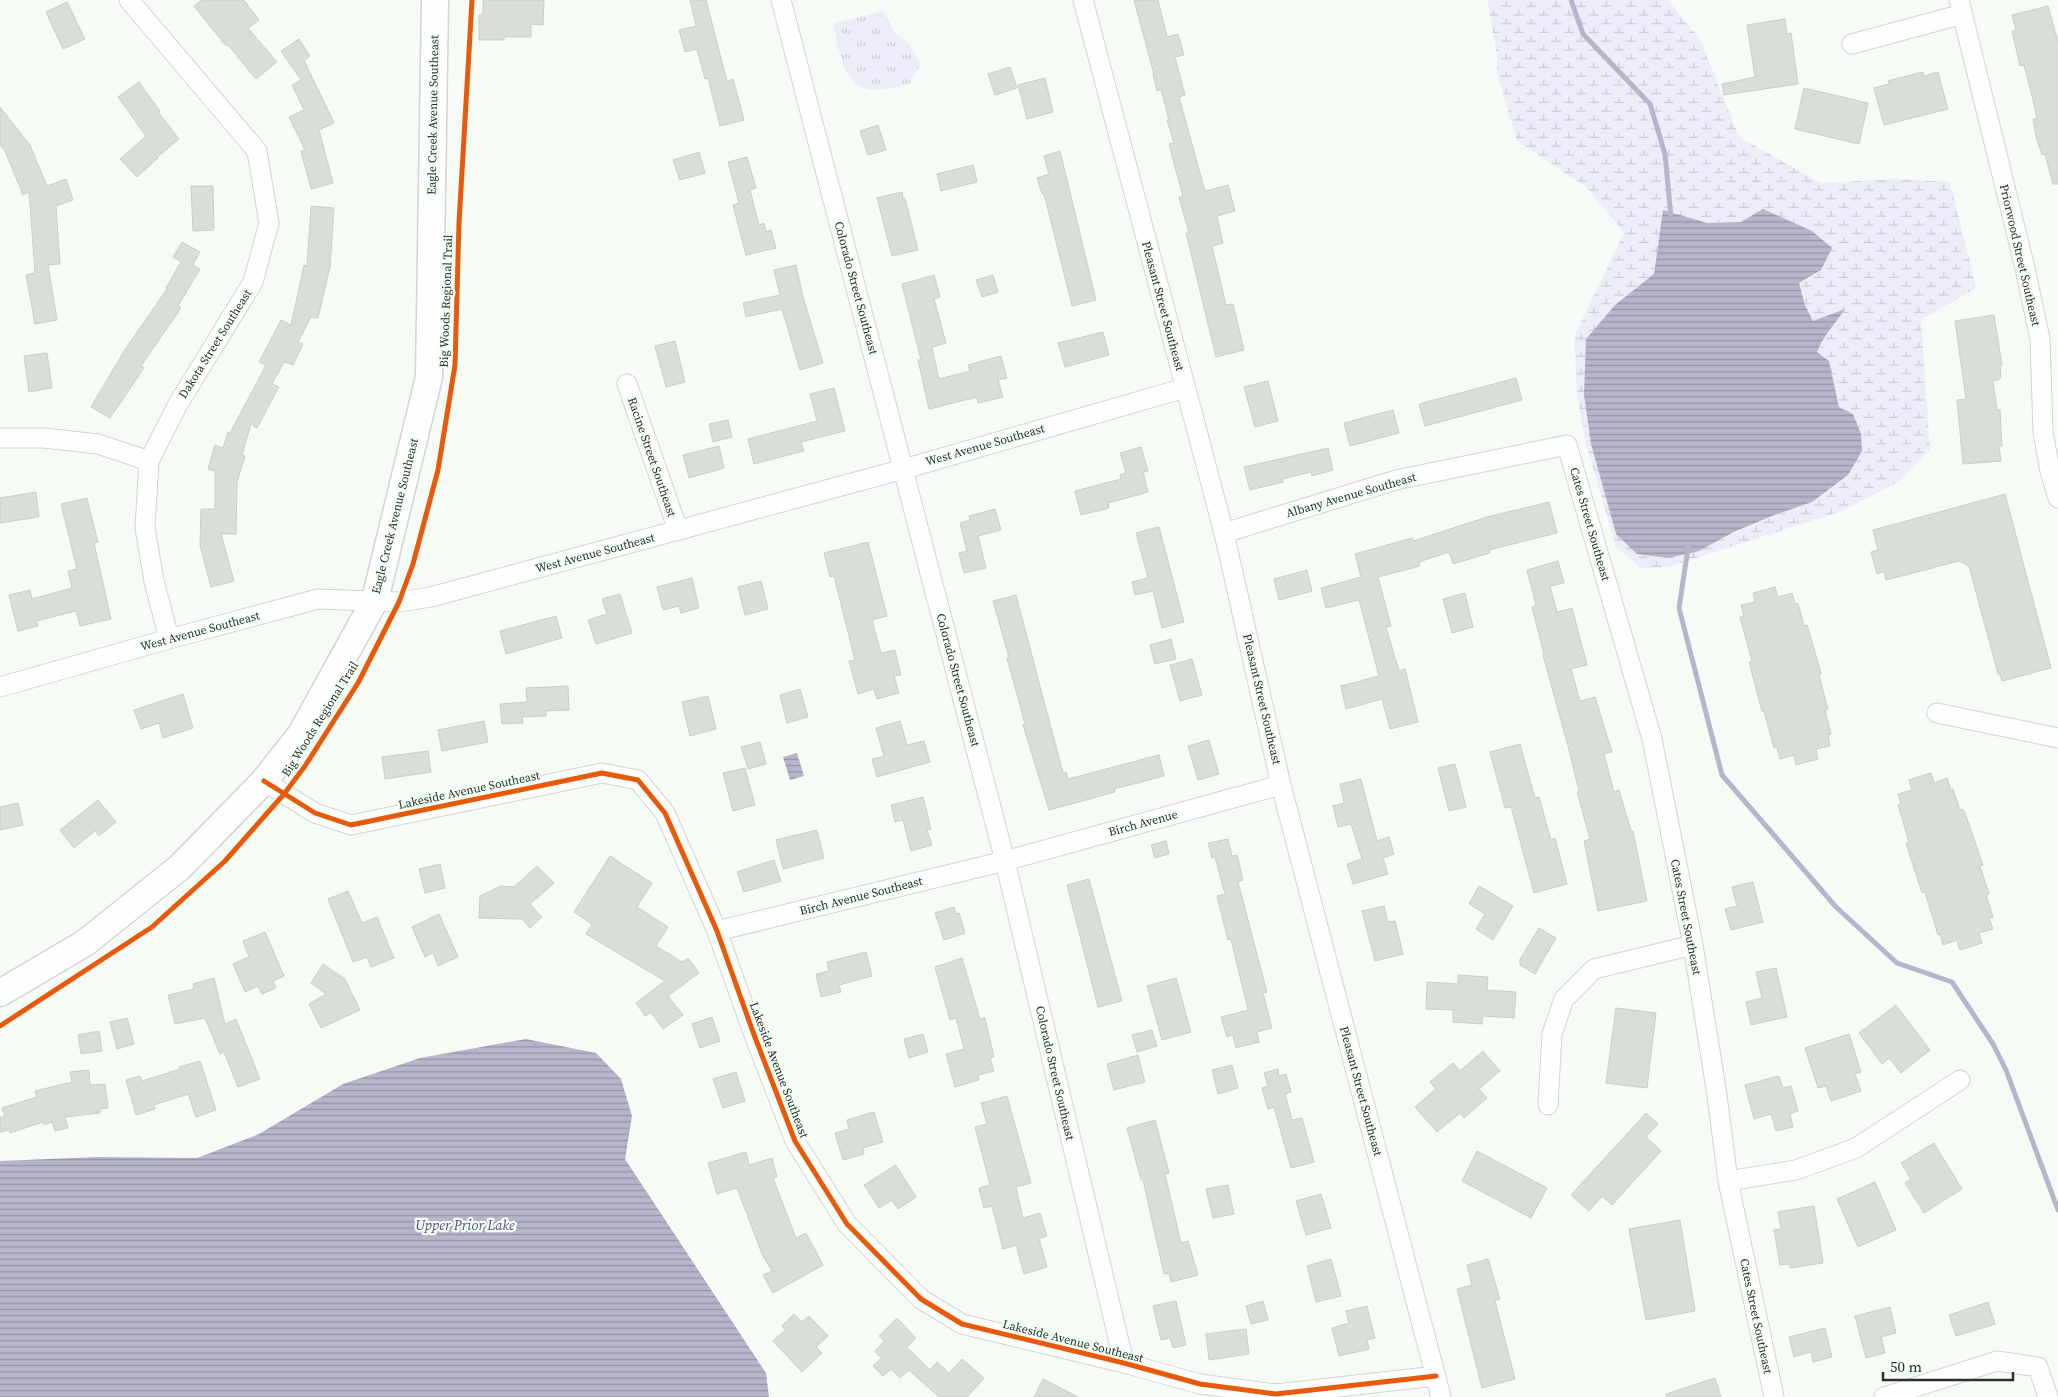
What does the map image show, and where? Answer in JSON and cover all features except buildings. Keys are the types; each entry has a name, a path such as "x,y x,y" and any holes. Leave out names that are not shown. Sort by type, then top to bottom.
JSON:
{"main road":[{"name":"Eagle Creek Avenue Southeast","path":"0,993 85,944 180,867 264,781 301,734 375,600 429,377 435,0"}],"street":[{"name":"Dakota Street Southeast","path":"129,0 257,151 269,223 253,282 178,404 149,461 145,528 154,581 169,639"},
{"name":"Colorado Street Southeast","path":"781,0 1005,861 1124,1363"},
{"name":"Pleasant Street Southeast","path":"1083,0 1224,534 1281,785 1441,1397"},
{"name":"Priorwood Street Southeast","path":"1852,44 1961,7 2024,264 2040,339 2043,432 2050,471 2058,498"},
{"name":"Racine Street Southeast","path":"627,384 678,530"},
{"name":"West Avenue Southeast","path":"0,687 169,639 318,600 399,602 431,598 904,469 1185,388"},
{"path":"0,438 44,438 98,444 149,461"},
{"name":"Albany Avenue Southeast","path":"1224,534 1396,480 1567,445"},
{"name":"Cates Street Southeast","path":"1567,445 1652,739 1692,945 1717,1096 1728,1181 1774,1397"},
{"path":"1937,713 2058,738"},
{"name":"Lakeside Avenue Southeast","path":"264,781 315,813 351,825 602,773 638,780 666,813 717,931 795,1141 847,1224 921,1299 962,1324 1124,1363 1200,1384 1276,1394 1436,1376"},
{"name":"Birch Avenue","path":"1005,861 1281,785"},
{"name":"Birch Avenue Southeast","path":"717,931 1005,861"},
{"path":"1548,1105 1552,1034 1564,999 1594,969 1692,945"},
{"path":"1728,1181 1796,1170 1856,1148 1960,1080"},
{"path":"1884,1397 1997,1362 2038,1367 2048,1397"}],"green space":[{"path":"1487,0 1668,0 1700,39 1739,137 1821,183 1897,179 1950,182 1976,288 1921,320 1930,450 1898,482 1842,511 1668,567 1641,568 1616,547 1586,443 1577,395 1574,337 1624,232 1586,187 1517,141 1497,73 1497,55","holes":["1663,210 1707,223 1741,222 1763,210 1812,231 1831,248 1821,270 1799,283 1805,305 1813,321 1844,310 1826,335 1817,352 1829,361 1839,407 1853,414 1812,502 1755,524 1699,551 1616,534 1591,444 1584,395 1639,288 1654,274"]},
{"path":"883,11 896,34 909,43 921,65 908,85 875,90 857,84 851,78 842,61 833,24"}],"water":[{"path":"1763,209 1812,231 1832,248 1821,270 1799,283 1805,305 1813,321 1845,309 1826,335 1817,352 1829,361 1839,407 1853,414 1861,434 1862,451 1848,475 1812,502 1734,532 1699,551 1668,558 1637,554 1616,534 1591,444 1584,395 1586,339 1615,305 1654,274 1663,210 1707,223 1741,222"},
{"path":"797,753 804,776 790,780 783,757"},
{"name":"Upper Prior Lake","path":"526,1039 596,1053 621,1079 632,1116 625,1159 766,1373 769,1397 0,1397 0,1161 98,1157 197,1158 259,1134 343,1084 420,1058"}],"waterway":[{"path":"1571,0 1583,34 1650,104 1665,154 1671,218"},
{"path":"1688,548 1679,608 1722,775 1836,907 1897,963 1952,982 1993,1044 2006,1070 2058,1210"}],"cycle path":[{"name":"Big Woods Regional Trail","path":"0,1026 152,927 225,861 284,794 305,766 358,683 399,602 413,564 438,470 455,365 459,223 472,0"},
{"path":"264,781 315,813 351,825 602,773 638,780 665,813 717,931 795,1141 847,1224 921,1299 962,1324 1124,1363 1200,1384 1276,1394 1436,1376"}]}
